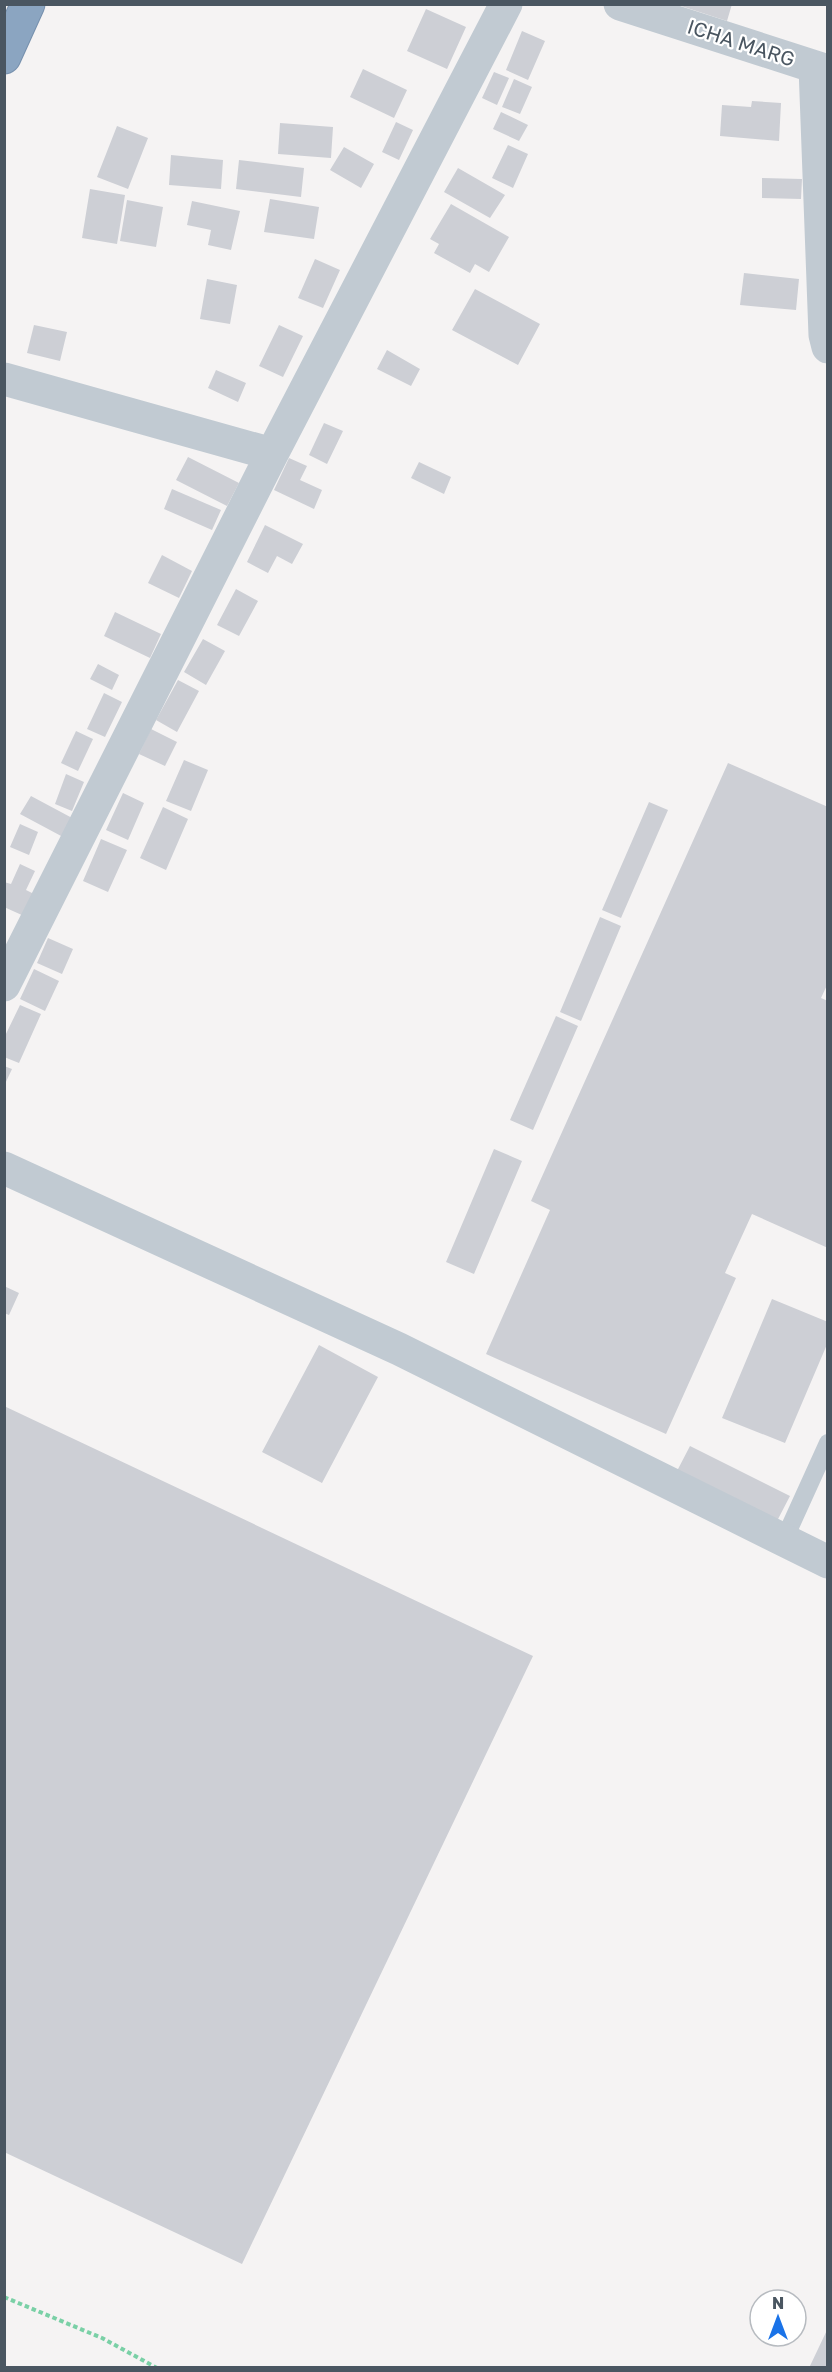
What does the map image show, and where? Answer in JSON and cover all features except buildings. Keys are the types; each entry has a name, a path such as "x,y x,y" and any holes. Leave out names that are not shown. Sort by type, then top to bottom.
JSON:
{"highway":[{"path":"4,57 28,4"}],"street":[{"path":"4,985 272,454 506,4"},
{"name":"ICHA MARG","path":"620,4 821,69"},
{"path":"821,69 825,335 828,347"},
{"path":"4,379 272,454"},
{"path":"4,1168 399,1349 828,1562"}],"lane":[{"path":"784,1540 828,1443"}],"path":[{"path":"4,2297 102,2338 157,2367"}]}
